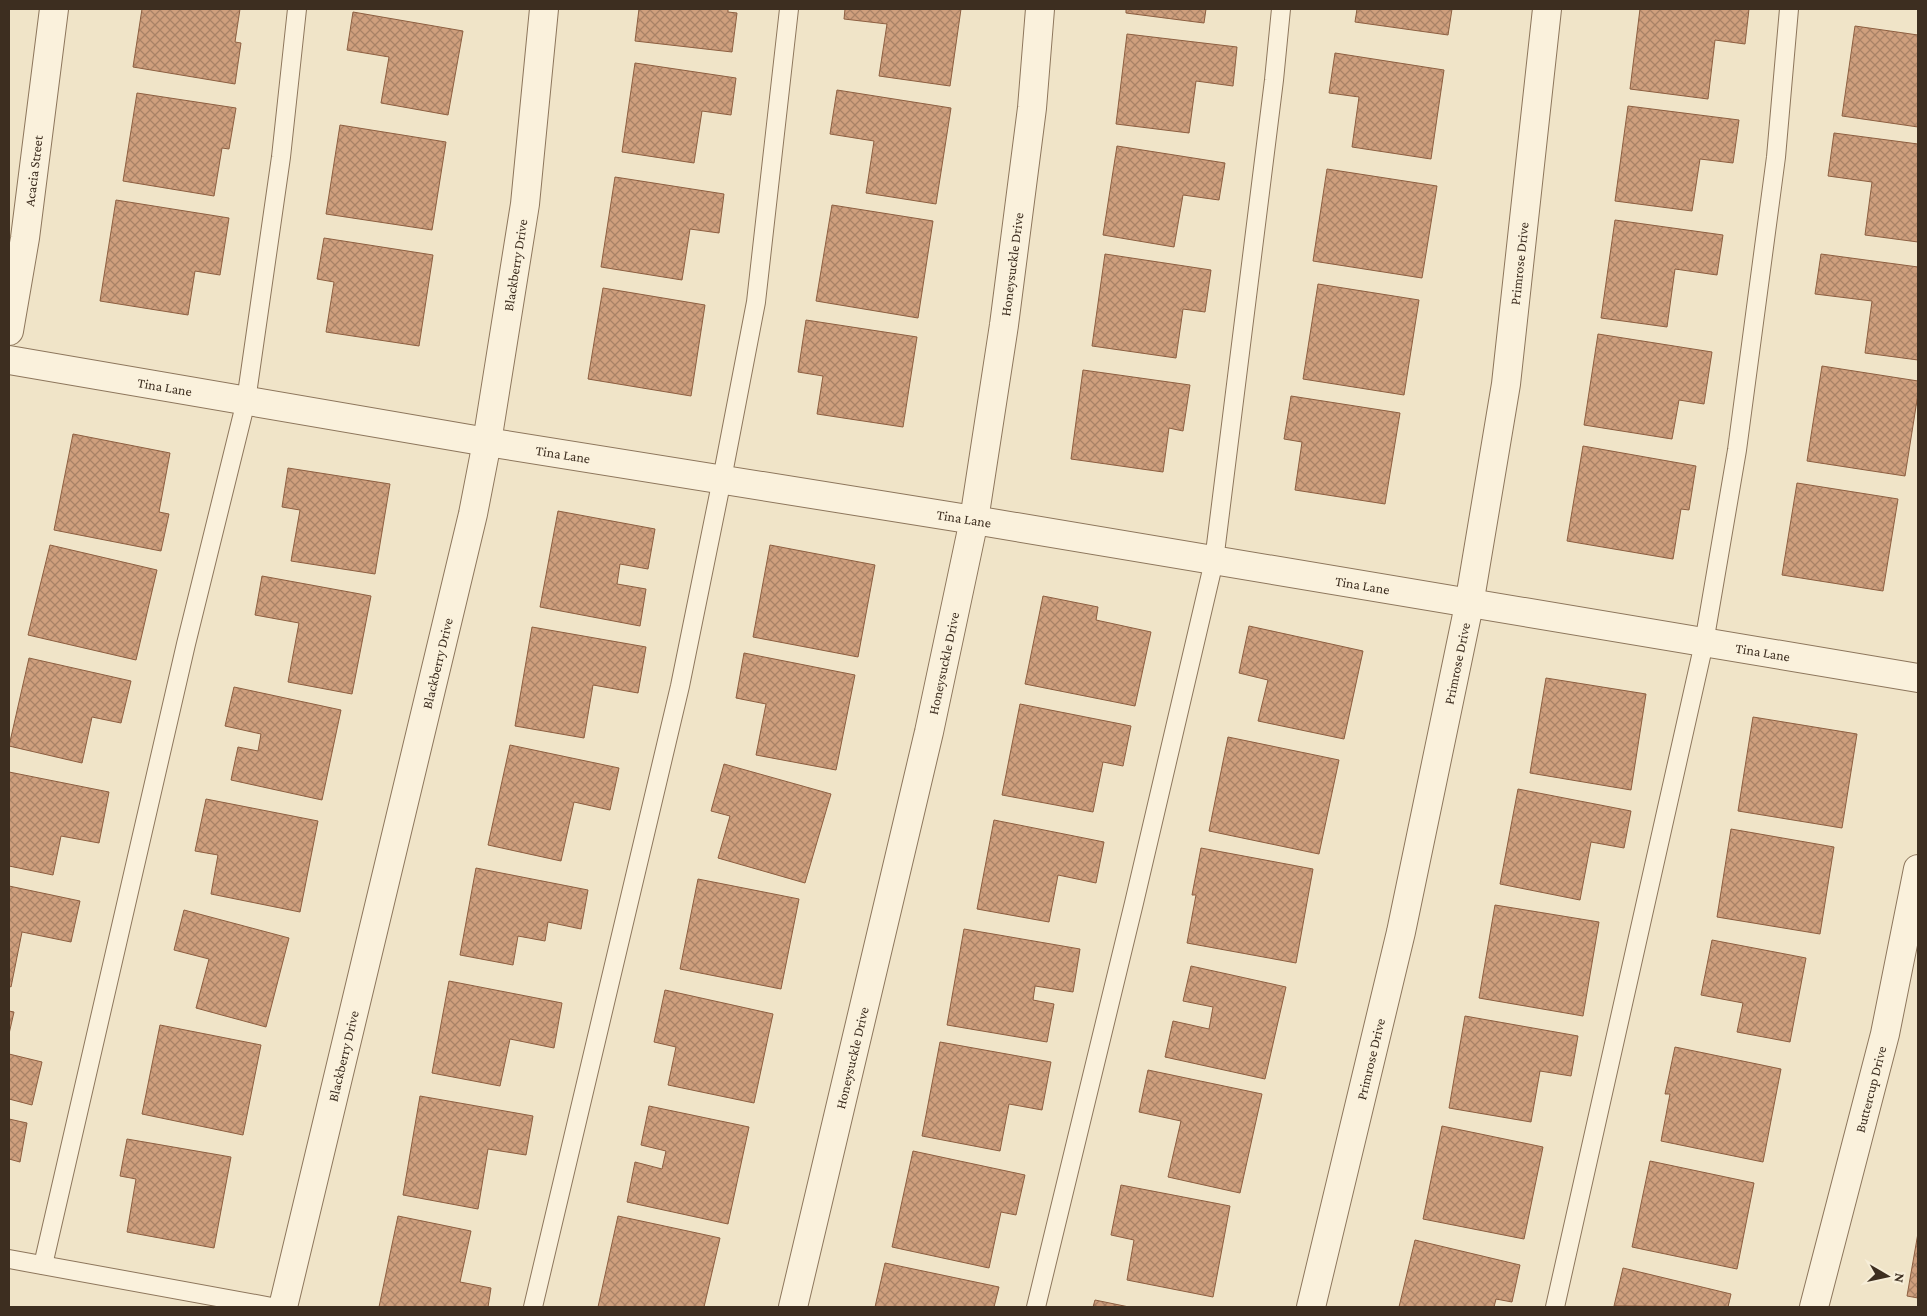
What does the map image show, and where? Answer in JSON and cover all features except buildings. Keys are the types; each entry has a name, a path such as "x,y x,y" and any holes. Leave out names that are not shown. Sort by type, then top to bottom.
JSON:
{"street":[{"name":"Acacia Street","path":"9,331 25,238 54,9"},
{"name":"Blackberry Drive","path":"283,1307 470,524 487,442 525,204 544,9"},
{"name":"Honeysuckle Drive","path":"793,1307 929,732 974,520 1004,325 1031,118 1040,9"},
{"name":"Primrose Drive","path":"1311,1307 1402,932 1469,605 1506,384 1547,9"},
{"name":"Tina Lane","path":"9,360 487,442 974,520 1469,605 1918,678"},
{"name":"Buttercup Drive","path":"1814,1307 1884,1034 1918,869"}],"lane":[{"path":"43,1266 186,644 246,401 281,157 297,9"},
{"path":"533,1307 680,686 722,479 756,302 789,9"},
{"path":"1036,1307 1134,903 1214,561 1272,99 1281,9"},
{"path":"1554,1307 1704,643 1738,440 1776,157 1790,9"},
{"path":"9,1259 272,1307"}]}
